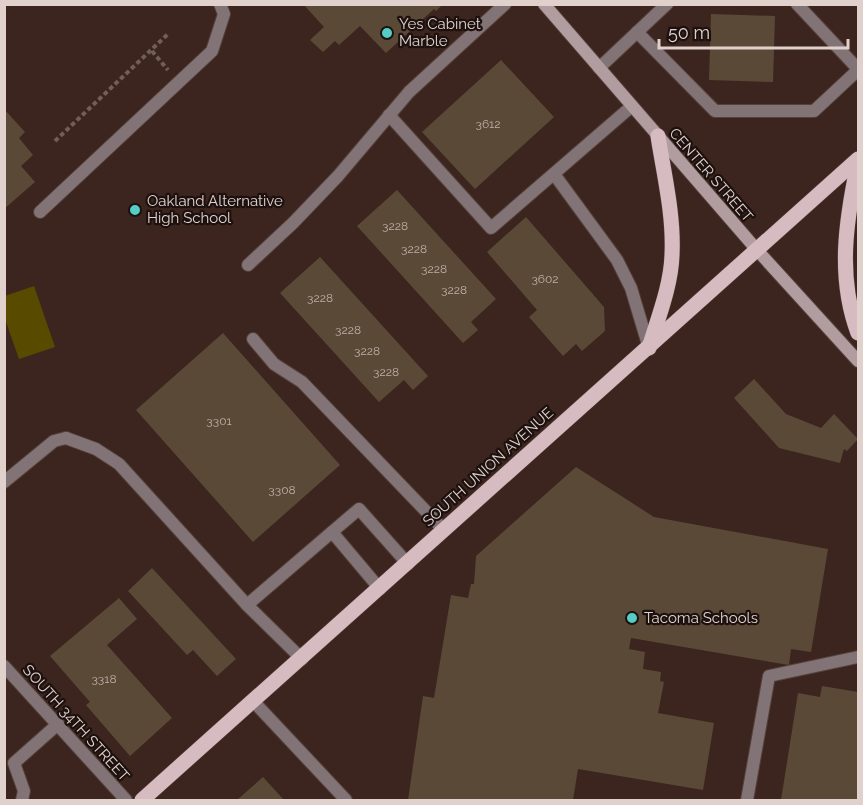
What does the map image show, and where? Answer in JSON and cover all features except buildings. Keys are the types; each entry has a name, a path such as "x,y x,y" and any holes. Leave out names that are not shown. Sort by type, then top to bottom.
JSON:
{"main road":[{"name":"CENTER STREET","path":"544,4 756,250 858,361"},
{"path":"649,348 664,298 672,256 672,220 658,136"},
{"path":"858,161 848,211 844,259 851,315 858,333"},
{"name":"SOUTH UNION AVENUE","path":"142,801 858,161"}],"street":[{"path":"40,212 212,51 224,14 220,4"},
{"path":"248,265 315,200 409,92 506,4"},
{"path":"599,68 667,4"},
{"path":"637,32 715,111 814,111 858,69 796,4"},
{"path":"389,115 490,228 632,106"},
{"path":"554,174 617,260 631,288 649,348"},
{"path":"253,339 274,364 302,382 444,530"},
{"path":"4,483 54,441 66,438 96,449 119,464 247,605 302,658"},
{"path":"247,605 359,509 408,564"},
{"path":"332,532 380,589"},
{"path":"747,801 769,676 858,657"},
{"name":"SOUTH 34TH STREET","path":"4,666 126,801"},
{"path":"254,702 346,801"},
{"path":"22,801 24,791 14,763 58,724"}],"path":[{"path":"55,141 169,33"}],"shaded area":[{"path":"34,286 55,347 19,359 5,319 5,296"}],"place":[{"name":"Yes Cabinet Marble","path":"387,33"},
{"name":"Oakland Alternative High School","path":"135,210"},
{"name":"Tacoma Schools","path":"632,618"}]}
